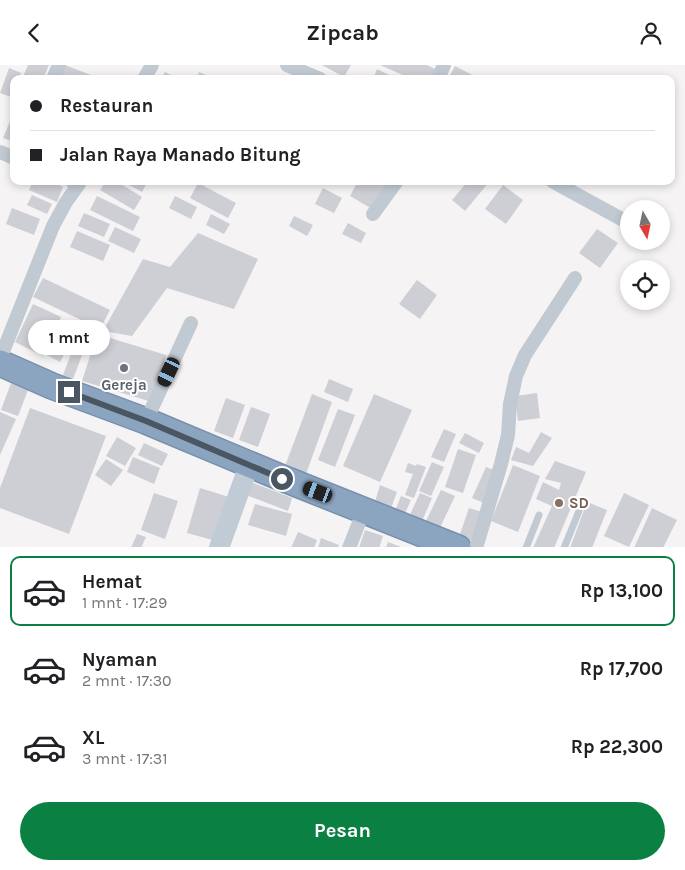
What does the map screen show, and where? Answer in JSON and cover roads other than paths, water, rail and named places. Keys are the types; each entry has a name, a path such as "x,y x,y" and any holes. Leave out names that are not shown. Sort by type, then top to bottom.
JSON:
{"highway":[{"path":"0,361 60,389 146,421 248,465 458,547"}],"street":[{"path":"287,65 311,75"},
{"path":"0,361 28,285 53,226 75,185"},
{"path":"373,214 393,185"},
{"path":"560,185 620,217"},
{"path":"476,547 508,435 510,404 516,375 526,355 575,278"},
{"path":"146,421 191,323"},
{"path":"220,547 248,465"},
{"path":"349,547 364,510"}],"lane":[{"path":"564,547 579,511"},
{"path":"526,547 539,515"}],"place":[{"name":"Gereja","path":"124,368"},
{"name":"SD","path":"559,503"}]}
